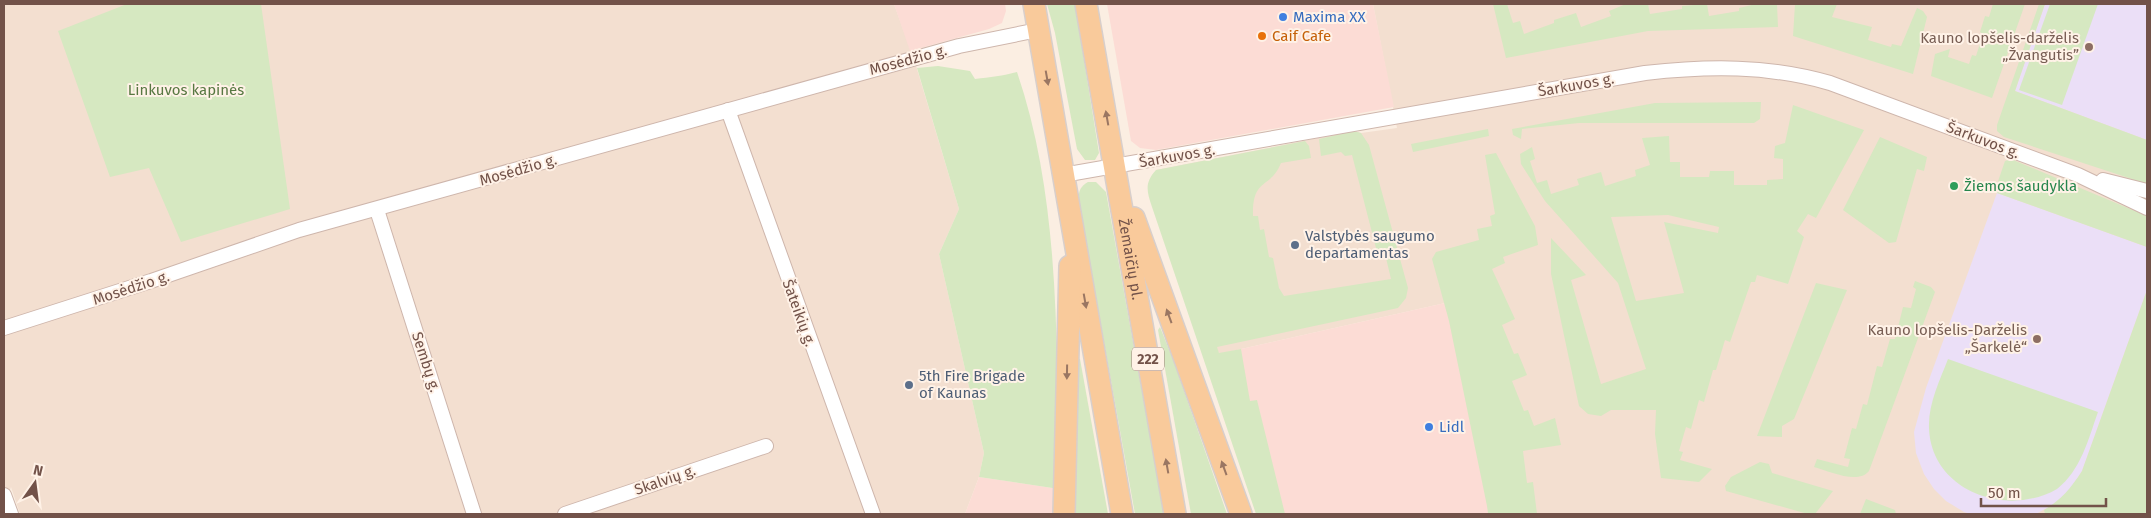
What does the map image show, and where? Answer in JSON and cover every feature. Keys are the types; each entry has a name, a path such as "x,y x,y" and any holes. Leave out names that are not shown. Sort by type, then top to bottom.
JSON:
{"main road":[{"path":"1034,4 1122,514"},
{"name":"Žemaičių pl.","path":"1086,4 1175,514"},
{"path":"1115,166 1240,514"},
{"path":"1064,514 1071,218"}],"street":[{"name":"Mosėdžio g.","path":"4,328 299,230 377,210 959,46 1038,30"},
{"name":"Šarkuvos g.","path":"1063,175 1645,73 1695,68 1737,67 1801,74 1830,83 2078,175 2147,208"},
{"name":"Šateikių g.","path":"728,110 873,514"},
{"name":"Šarkuvos g.","path":"2078,175 2147,191"},
{"name":"Sembų g.","path":"377,210 474,514"},
{"name":"Skalvių g.","path":"565,514 766,446"},
{"path":"4,495 11,514"}],"shaded area":[{"path":"4,4 894,4 914,59 959,209 939,254 984,453 979,477 965,514 20,514 11,487 4,508"},
{"path":"894,4 1005,4 1006,11 1002,23 989,29 910,51"},
{"path":"1107,4 1373,4 1394,107 1156,150 1140,148 1131,141"},
{"path":"1373,4 2147,4 2147,514 1503,514 1445,303 1219,354 1156,170 1354,131 1361,133 1397,128"},
{"name":"Kauno lopšelis-darželis „Žvangutis”","path":"2045,4 2147,4 2147,140 2015,91"},
{"name":"Kauno lopšelis-Darželis „Šarkelė“","path":"1997,193 2147,247 2147,290 2082,471 2071,488 2056,503 2036,514 1970,514 1964,512 1946,501 1934,489 1924,474 1916,453 1914,432 1926,388"},
{"path":"1458,302 1503,514 1275,514 1219,354 1445,303"},
{"path":"979,477 1059,489 1056,514 965,514"}],"green space":[{"name":"Linkuvos kapinės","path":"127,4 261,4 290,209 181,242 149,168 110,177 58,31"},
{"path":"1047,4 1075,4 1099,153 1095,160 1085,160 1077,149 1055,33"},
{"path":"1493,4 1507,4 1513,23 1520,21 1524,34 1554,23 1554,20 1576,13 1581,27 1611,16 1609,11 1626,4 1648,4 1650,14 1682,9 1682,6 1707,4 1709,16 1739,11 1739,8 1756,4 1777,4 1778,27 1648,31 1506,58"},
{"path":"1795,4 1837,4 1832,17 1872,27 1868,40 1891,47 1892,44 1901,46 1917,8 1923,11 1927,17 1913,74 1793,36"},
{"path":"1993,4 2025,4 1992,98 1931,76 1935,54 1950,49 1948,57 1969,64 1972,55 1976,56 1983,34 1980,32 1985,16 1989,17"},
{"path":"2039,4 2045,4 2015,91 2147,140 2147,184 2004,137 1997,131 1997,125"},
{"path":"2050,4 2098,4 2062,105 2019,90"},
{"path":"938,66 970,71 975,79 1017,72 1032,122 1042,173 1054,278 1059,489 979,477 984,453 939,254 959,209 917,68"},
{"path":"1761,102 1760,119 1754,123 1579,123 1522,129 1521,139 1513,135 1512,129 1655,103"},
{"path":"1793,105 1864,130 1816,218 1808,214 1797,231 1804,237 1788,284 1757,275 1755,282 1751,282 1730,342 1725,340 1716,370 1713,370 1704,402 1699,400 1691,429 1686,427 1679,451 1683,452 1680,460 1712,469 1699,482 1661,478 1655,434 1656,410 1611,410 1601,416 1588,414 1579,406 1551,274 1551,238 1586,275 1571,280 1601,384 1646,369 1618,283 1545,201 1521,164 1520,154 1532,147 1535,159 1530,161 1537,183 1547,180 1551,194 1579,185 1577,179 1601,172 1605,186 1636,176 1635,170 1650,165 1642,138 1669,136 1670,162 1680,162 1680,177 1709,177 1710,171 1734,171 1734,185 1767,185 1767,180 1783,179 1783,159 1774,158 1775,146 1785,143","holes":["1668,215 1719,227 1718,233 1664,222 1684,293 1636,301 1611,217"]},
{"path":"1488,129 1489,136 1413,152 1411,144"},
{"path":"1354,131 1361,133 1369,145 1408,288 1406,298 1398,308 1217,347 1219,353 1241,349 1250,401 1257,400 1285,514 1256,514 1150,202 1148,183 1156,170 1305,141 1309,146 1311,158 1281,163 1272,177 1259,189 1253,204 1253,216 1258,216 1260,230 1264,229 1269,257 1273,258 1279,288 1284,296 1391,279 1386,258 1378,255 1377,252 1352,155 1345,156 1341,152 1321,156 1319,139"},
{"path":"1880,137 1927,157 1924,171 1917,169 1896,242 1889,243 1843,210"},
{"path":"1496,153 1535,226 1538,245 1503,257 1505,263 1492,269 1515,319 1502,325 1514,354 1518,353 1527,375 1512,381 1524,411 1528,410 1534,426 1555,418 1561,445 1523,451 1527,483 1533,482 1537,514 1482,514 1488,513 1487,506 1449,321 1432,259 1436,252 1479,240 1477,229 1492,226 1490,216 1495,214 1485,155"},
{"path":"2011,159 2147,216 2147,247 1997,193 1995,190 2005,161"},
{"path":"1088,182 1096,182 1106,192 1164,514 1135,514 1079,203 1080,191"},
{"path":"1915,281 1931,287 1935,292 1869,471 1858,477 1851,477 1814,467 1817,459 1848,467 1850,459 1844,458 1852,428 1856,429 1863,404 1867,405 1877,366 1882,367 1890,339 1895,339 1903,307 1911,308 1916,289 1913,287"},
{"path":"1816,283 1847,290 1794,419 1782,426 1782,437 1757,436"},
{"path":"2147,290 2147,514 2045,514 2044,510 2065,493 2082,471"},
{"path":"1160,327 1227,514 1191,514 1158,330"},
{"path":"1076,358 1080,359 1108,514 1073,514"},
{"path":"1948,359 2098,412 2078,464 2057,489 2037,497 2016,501 1995,499 1975,493 1957,483 1943,468 1933,450 1929,419 1935,392"},
{"path":"1760,462 1769,464 1772,473 1833,491 1815,514 1808,514 1726,491 1725,486 1731,477"},
{"path":"1866,499 1895,510 1896,514 1860,514"}],"place":[{"name":"Maxima XX","path":"1283,17"},
{"name":"Caif Cafe","path":"1262,36"},
{"name":"Kauno lopšelis-darželis „Žvangutis”","path":"2089,47"},
{"name":"Žiemos šaudykla","path":"1954,186"},
{"name":"Valstybės saugumo departamentas","path":"1295,245"},
{"name":"Kauno lopšelis-Darželis „Šarkelė“","path":"2037,339"},
{"name":"5th Fire Brigade of Kaunas","path":"909,385"},
{"name":"Lidl","path":"1429,427"}]}
